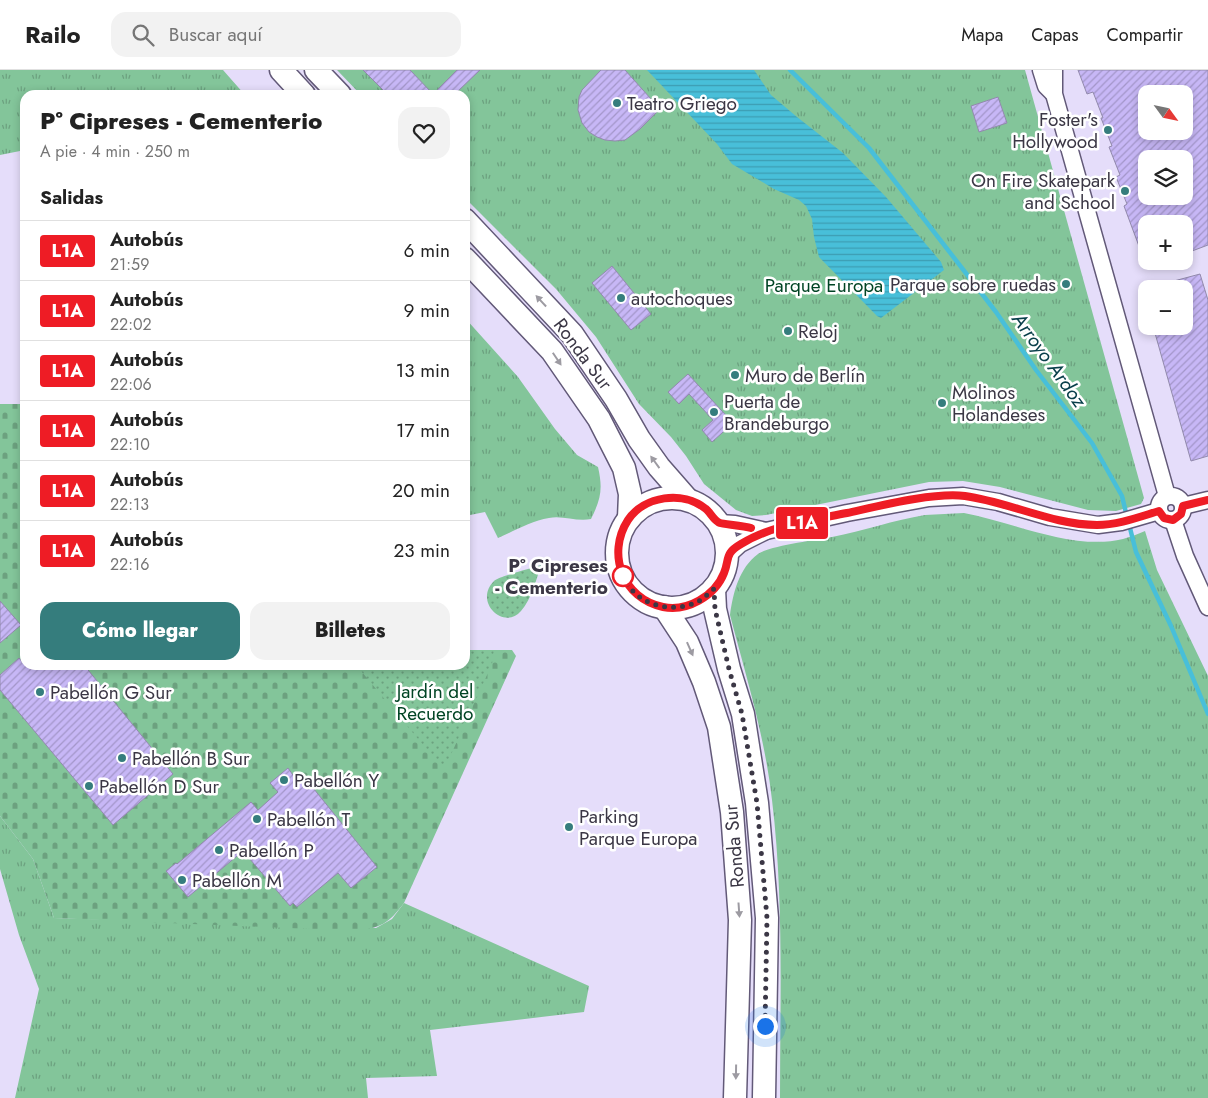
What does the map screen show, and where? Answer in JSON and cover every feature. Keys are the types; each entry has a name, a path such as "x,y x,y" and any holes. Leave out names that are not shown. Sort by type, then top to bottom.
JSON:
{"main road":[{"path":"281,70 299,90"},
{"path":"316,70 335,90"},
{"name":"Ronda Sur","path":"470,225 572,334 659,467 687,499 705,508 719,523 726,538 728,555 724,573 714,589 700,600 683,607 664,607 649,603 636,594 625,582 619,567 617,551 620,534 629,518 646,504 666,498 687,499"},
{"name":"Ronda Sur","path":"470,264 552,351 599,419 624,468 630,494 629,518"},
{"name":"Ronda Sur","path":"714,589 715,609 742,714 757,803 767,918 764,1098"},
{"name":"Ronda Sur","path":"664,607 687,642 704,682 718,727 732,812 740,920 736,1098"}],"street":[{"path":"1041,70 1046,86 1054,94"},
{"path":"1054,70 1054,94 1167,496"},
{"path":"728,555 740,544 766,531 847,513 929,498 963,496 998,502 1050,517 1098,525 1122,522 1159,511"},
{"path":"1167,496 1160,502 1159,511 1164,518 1208,500"},
{"path":"1167,496 1177,498 1185,556 1208,607"},
{"path":"719,523 736,524 766,531"}],"green space":[{"path":"0,70 223,70 241,90 20,90 20,151 0,155"},
{"name":"Parque Europa","path":"337,70 1025,70 1144,498 1141,504 1116,511 1088,510 1000,487 963,481 929,482 766,515 752,516 736,510 704,484 671,437 639,404 596,337 556,289 470,203 470,90 356,90"},
{"path":"470,324 518,377 555,429 577,455 598,467 600,482 600,494 591,519 580,520 559,517 542,519 498,538 485,512 470,515"},
{"path":"0,404 20,404 20,670 470,670 470,650 512,650 516,656 404,903 389,920 372,928 356,931 54,918 33,859 0,816"},
{"path":"964,513 1044,534 1084,541 1104,542 1123,539 1145,531 1157,570 1208,676 1208,1098 780,1098 781,949 776,837 765,753 730,615 735,590 746,566 758,554 764,551 844,535 913,517"},
{"path":"541,565 531,595 521,611 507,618 499,616 493,611 487,597 488,589 494,581"},
{"name":"Jardín del Recuerdo","path":"470,650 494,650 492,664 444,770 360,670 470,670"},
{"path":"0,816 33,859 54,918 376,928 392,919 404,903 589,986 584,1012 430,1030 437,1076 366,1078 368,1098 15,1098 39,989 19,935 0,869"}],"water":[{"path":"647,70 754,70 771,95 843,153 886,197 941,262 944,270 881,318 877,316 819,257 812,219 806,206 799,200 774,189 732,164 717,144"}],"building":[{"path":"363,70 410,70 429,90 383,90"},
{"path":"457,70 480,70 459,90 437,90"},
{"name":"Teatro Griego","path":"601,70 625,70 660,109 640,129 625,140 605,140 597,137 589,132 582,123 578,110 579,97 582,90"},
{"path":"1078,70 1208,70 1208,245 1193,251 1193,215 1138,215 1138,244 1124,206 1127,204 1116,177 1120,175 1109,147 1112,146 1093,92 1087,94"},
{"path":"998,97 1007,123 979,132 971,106"},
{"name":"autochoques","path":"612,266 651,314 631,330 592,283"},
{"path":"1200,274 1208,300 1208,456 1191,461 1156,335 1193,335 1193,280 1178,280"},
{"name":"Puerta de Brandeburgo","path":"688,374 733,423 712,442 702,430 713,420 689,394 679,404 668,392"},
{"path":"0,601 20,626 0,643"},
{"path":"19,658 20,670 88,670 173,774 113,825 0,690 0,675"},
{"path":"288,768 295,778 301,773 377,867 351,888 338,873 297,907 293,903 290,906 243,851 188,897 166,871 251,802 258,810 278,792 270,783"}],"waterway":[{"name":"Arroyo Ardoz","path":"790,70 869,148 996,312 1036,370 1092,443 1122,496 1127,517"},
{"name":"Arroyo Ardoz","path":"1129,524 1136,552 1171,626 1208,714"}],"bus line":[{"name":"L1A","path":"751,528 736,524 719,523 705,508 687,499 666,498 646,504 629,518 620,534 617,551 619,567 625,582 636,594 649,603 664,607 683,607 700,600 714,589 724,573 728,555 740,544 766,531 847,513 929,498 963,496 998,502 1050,517 1098,525 1122,522 1159,511 1164,518 1173,520 1181,514 1183,506 1208,500"}],"place":[{"name":"Teatro Griego","path":"617,103"},
{"name":"Foster's Hollywood","path":"1108,130"},
{"name":"On Fire Skatepark and School","path":"1125,191"},
{"name":"Parque sobre ruedas","path":"1066,284"},
{"name":"autochoques","path":"621,298"},
{"name":"Reloj","path":"788,331"},
{"name":"Muro de Berlín","path":"735,375"},
{"name":"Molinos Holandeses","path":"942,403"},
{"name":"Puerta de Brandeburgo","path":"714,412"},
{"name":"Pº Cipreses - Cementerio","path":"623,576"},
{"name":"Pabellón G Sur","path":"40,692"},
{"name":"Pabellón B Sur","path":"122,758"},
{"name":"Pabellón Y","path":"284,780"},
{"name":"Pabellón D Sur","path":"89,786"},
{"name":"Pabellón T","path":"257,819"},
{"name":"Parking Parque Europa","path":"569,827"},
{"name":"Pabellón P","path":"219,850"},
{"name":"Pabellón M","path":"182,880"}],"route":[{"path":"623,576 625,582 636,594 649,603 664,607 683,607 700,600 714,589 715,609 742,714 757,803 767,918 765,1026"}]}
